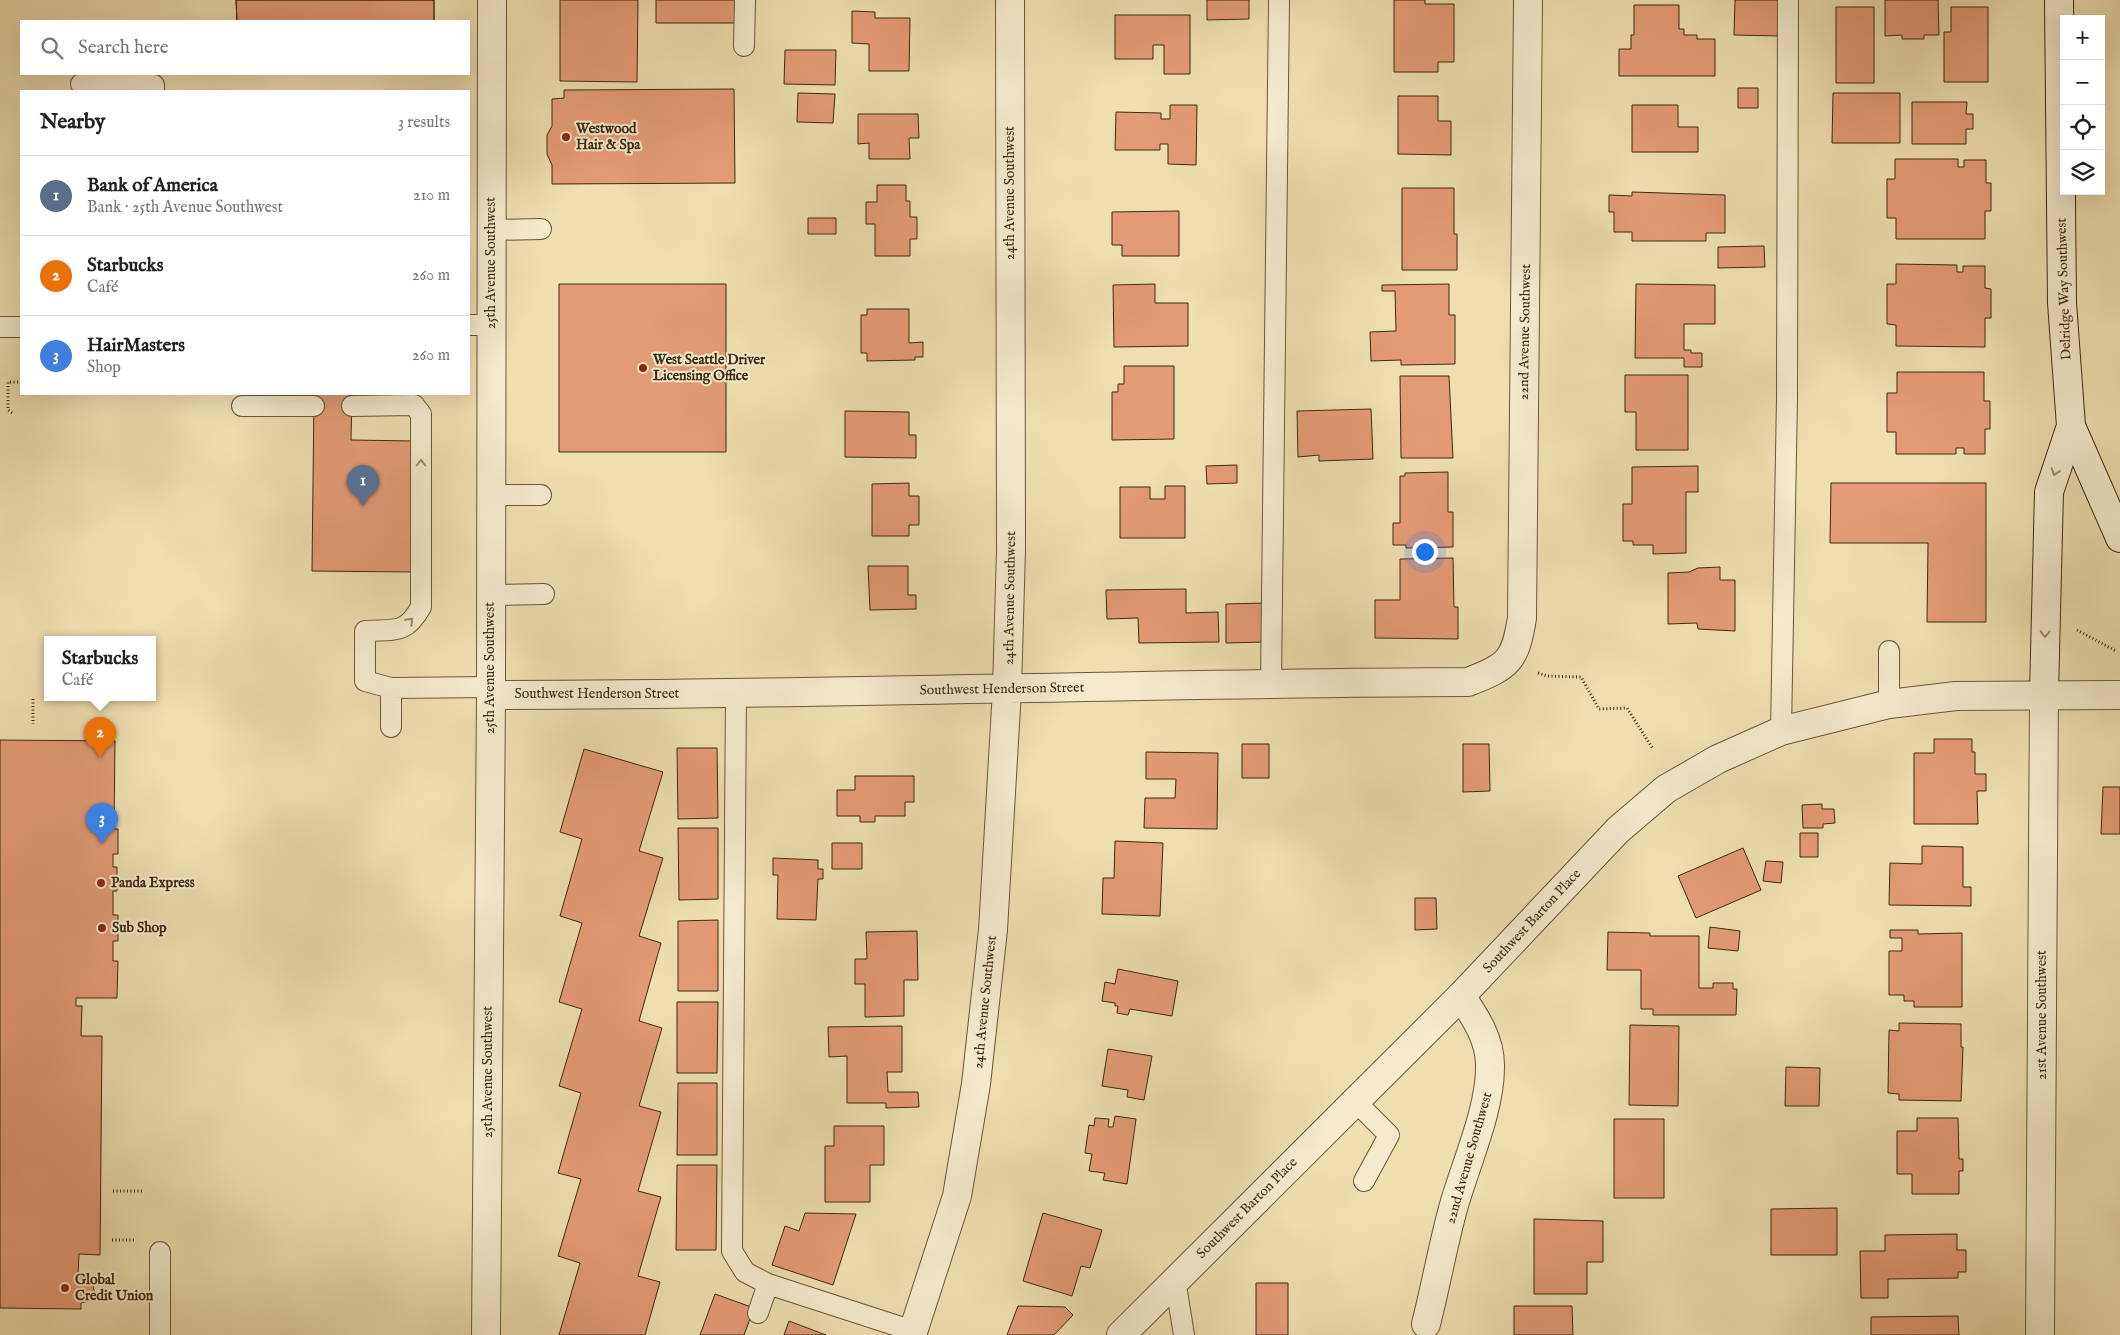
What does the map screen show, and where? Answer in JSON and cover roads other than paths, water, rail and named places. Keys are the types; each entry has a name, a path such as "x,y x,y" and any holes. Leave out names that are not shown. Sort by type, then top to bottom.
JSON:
{"street":[{"name":"25th Avenue Southwest","path":"486,1335 491,495 480,325 491,230 492,0"},
{"name":"24th Avenue Southwest","path":"912,1333 957,1196 976,1084 993,930 1007,690 1011,549 1010,0"},
{"name":"22nd Avenue Southwest","path":"1507,661 1517,646 1522,618 1528,0"},
{"name":"Delridge Way Southwest","path":"2059,0 2062,303 2072,426 2120,538"},
{"name":"21st Avenue Southwest","path":"2040,1335 2044,694 2049,492 2072,426"},
{"name":"Southwest Henderson Street","path":"491,691 736,693 1007,690 1271,683 1468,682 1495,672 1507,661"},
{"name":"Southwest Barton Place","path":"1121,1335 1175,1278 1461,996 1618,830 1666,789 1718,759 1781,730 1889,704 1956,696 2044,694"},
{"path":"2044,694 2120,695"},
{"name":"22nd Avenue Southwest","path":"1426,1324 1454,1207 1488,1093 1490,1064 1485,1039 1477,1020 1461,996"}],"lane":[{"path":"744,46 745,0"},
{"path":"1271,683 1279,0"},
{"path":"1781,730 1786,398 1788,0"},
{"path":"82,84 154,85 154,90"},
{"path":"491,230 541,229"},
{"path":"0,328 20,327"},
{"name":"Southwest Henderson Street","path":"352,406 414,405 422,414 421,607 412,622 403,628 365,631 365,681 391,688 491,691"},
{"path":"242,406 314,406"},
{"path":"491,495 541,495"},
{"path":"490,595 544,594"},
{"path":"1889,651 1889,704"},
{"path":"391,688 391,727"},
{"path":"736,693 732,1251 745,1272 768,1284 912,1333"},
{"path":"1355,1101 1389,1135 1364,1181"},
{"path":"160,1252 160,1335"},
{"path":"1175,1278 1184,1335"},
{"path":"758,1313 768,1284"}],"place":[{"name":"Westwood Hair & Spa","path":"566,137"},
{"name":"West Seattle Driver Licensing Office","path":"643,368"},
{"name":"Bank of America","path":"363,506"},
{"name":"Starbucks","path":"100,758"},
{"name":"HairMasters","path":"102,844"},
{"name":"Panda Express","path":"101,883"},
{"name":"Sub Shop","path":"102,928"},
{"name":"Global Credit Union","path":"65,1288"}]}
